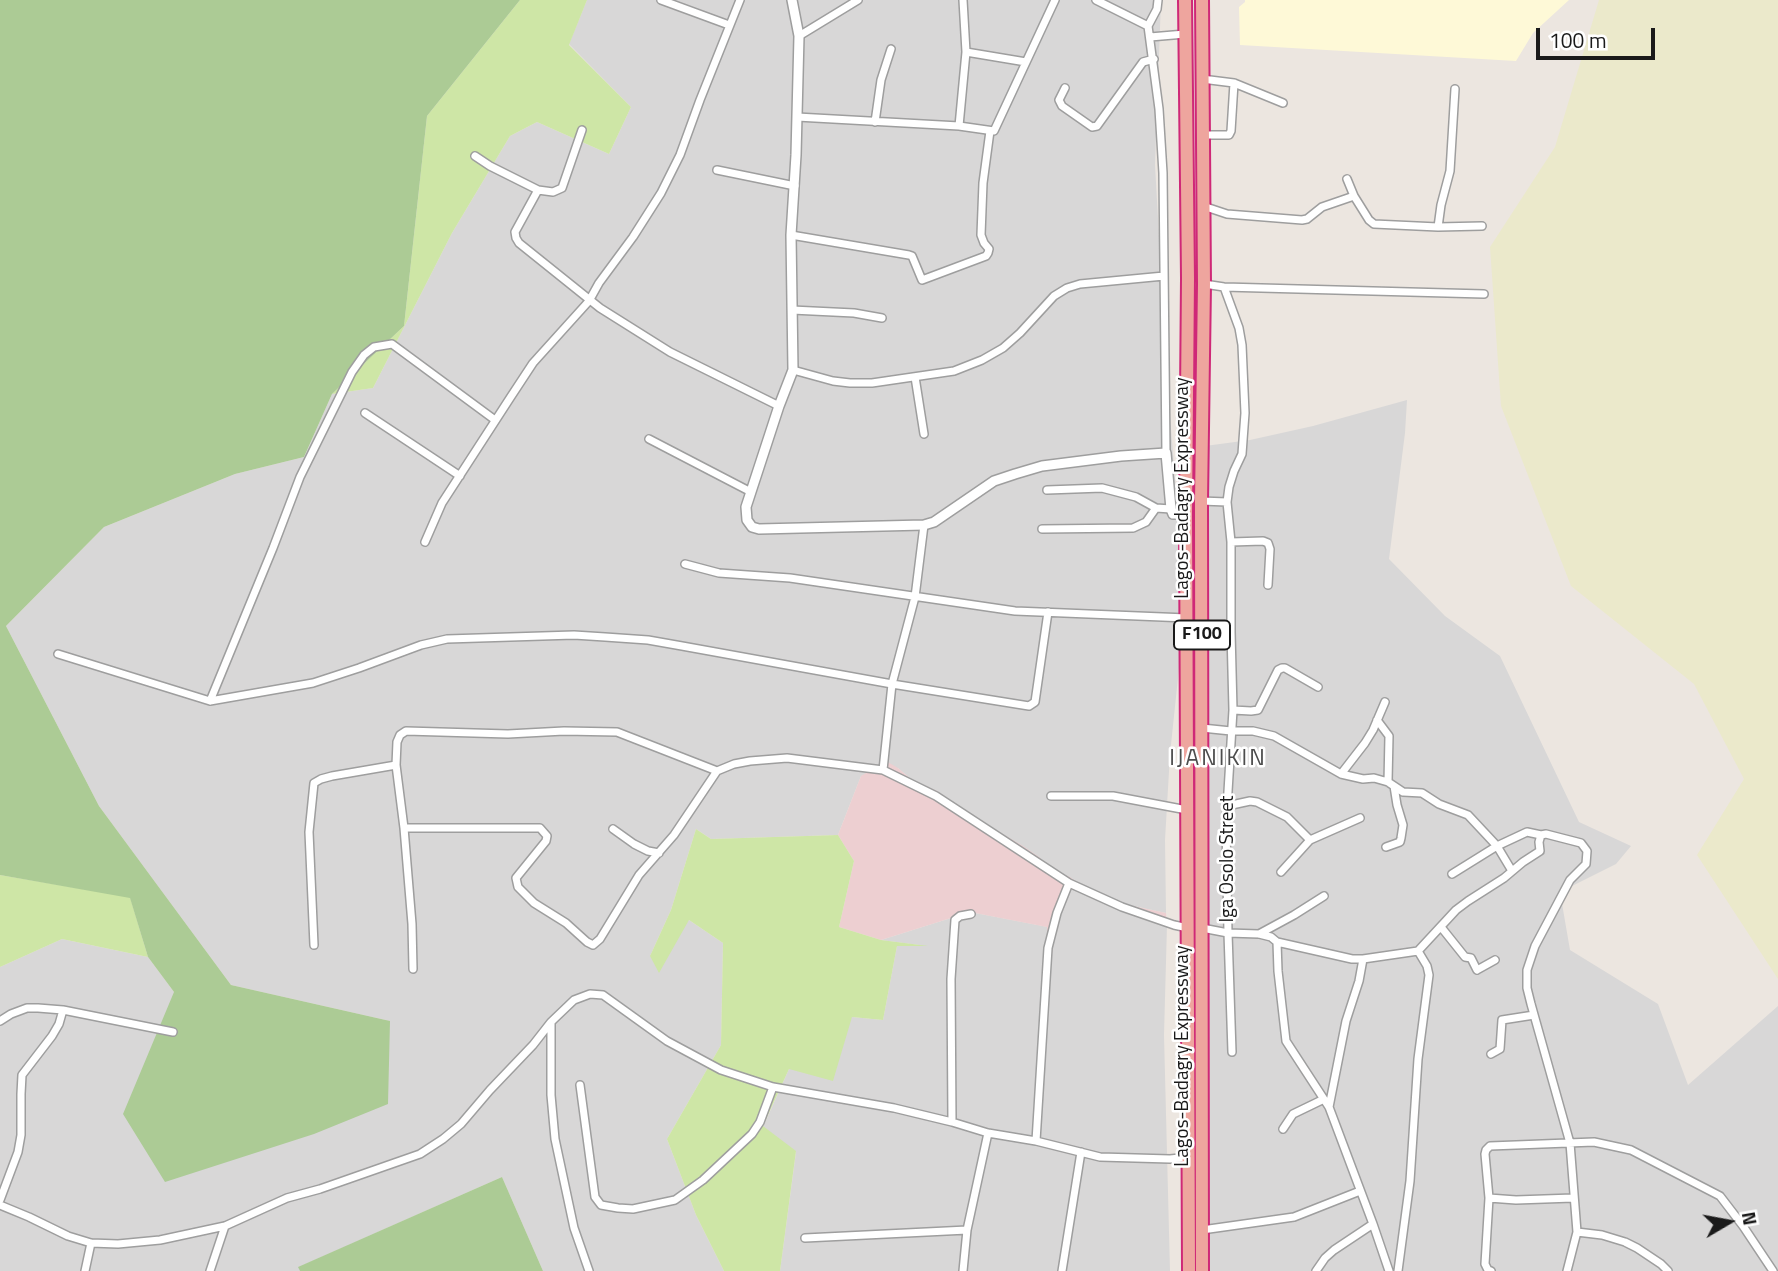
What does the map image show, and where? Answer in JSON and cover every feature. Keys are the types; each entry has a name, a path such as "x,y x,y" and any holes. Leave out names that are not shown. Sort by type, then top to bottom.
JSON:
{"highway":[{"name":"Lagos-Badagry Expressway","path":"1185,0 1188,264 1186,514 1189,1271"},
{"name":"Lagos-Badagry Expressway","path":"1202,0 1202,1271"}],"street":[{"path":"661,0 729,25"},
{"path":"425,542 442,503 533,363 589,301 671,175 740,0"},
{"path":"792,0 799,36 791,235 793,370 746,507 747,520 752,527 924,525 934,522 994,481 1015,474 1042,466 1166,453"},
{"path":"799,36 858,0"},
{"path":"959,126 966,52 963,0"},
{"path":"797,117 959,126 995,131 1055,0"},
{"path":"1096,0 1148,26"},
{"path":"1158,0 1157,9 1148,26 1154,59 1163,173 1166,453 1171,509 1173,514 1186,514"},
{"path":"1150,37 1185,34"},
{"path":"876,122 881,80 891,49"},
{"path":"966,52 1026,62"},
{"path":"1065,88 1059,100 1062,106 1092,127 1097,127 1143,62 1154,59"},
{"path":"1202,79 1234,83 1283,103"},
{"path":"1202,135 1229,135 1234,83"},
{"path":"1438,227 1450,171 1455,89"},
{"path":"475,156 538,190 553,192 562,188 582,130"},
{"path":"791,235 912,256 922,280 986,256 989,249 981,235 981,222 990,131"},
{"path":"717,170 794,186"},
{"path":"1347,179 1354,197 1369,220 1374,223 1438,227 1482,226"},
{"path":"538,190 515,232 516,238 589,301 670,352 779,406"},
{"path":"1202,206 1227,214 1302,220 1322,207 1354,197"},
{"path":"793,370 850,383 872,383 954,371 1003,348 1020,334 1054,296 1067,288 1080,284 1164,276"},
{"path":"1204,284 1224,287 1484,294"},
{"name":"Iga Osolo Street","path":"1224,287 1239,328 1245,413 1242,454 1229,486 1227,502 1231,542 1233,709 1227,806 1232,1052"},
{"path":"792,310 854,313 882,318"},
{"path":"209,701 274,548 300,477 352,372 364,355 374,348 392,344 495,420"},
{"path":"915,377 924,434"},
{"path":"365,413 460,476"},
{"path":"649,439 751,492"},
{"path":"1048,490 1102,488 1136,497 1156,508 1171,509"},
{"path":"1201,501 1227,502"},
{"path":"1042,529 1133,528 1146,522 1156,508"},
{"path":"883,770 892,684 915,597 924,525"},
{"path":"1231,542 1268,543 1268,585"},
{"path":"685,564 719,573 789,578 1016,611 1187,618"},
{"path":"58,654 209,701 313,683 421,645 447,639 574,635 648,640 1029,706 1035,702 1048,612"},
{"path":"1233,709 1258,710 1278,670 1282,668 1318,687"},
{"path":"1341,774 1365,743 1385,702"},
{"path":"1377,720 1389,736 1391,784 1403,825 1401,842 1386,847"},
{"path":"1202,728 1253,731 1274,736 1341,774 1363,779 1374,778 1403,792 1422,793 1439,804 1468,815 1497,846 1512,871"},
{"path":"412,969 412,924 396,765 397,742 400,735 406,731 509,734 617,732 718,771"},
{"path":"404,828 540,828 547,836 546,841 516,878 518,887 534,904 566,923 591,944 598,942 639,874 674,835 718,771 734,764 787,758 883,770 936,796 1069,883 1122,907 1188,928"},
{"path":"314,945 309,832 314,783 332,776 396,765"},
{"path":"1051,796 1113,796 1187,810"},
{"path":"1227,806 1257,802 1287,817 1310,841"},
{"path":"1281,872 1310,841 1360,818"},
{"path":"613,829 634,844 659,853"},
{"path":"1452,874 1497,846 1527,832 1581,843 1587,851 1586,864 1570,880 1535,946 1527,970 1527,988 1570,1143 1577,1231 1567,1271"},
{"path":"1202,928 1228,933 1259,934 1271,937 1277,943 1363,959 1419,951 1468,901 1540,851 1541,835"},
{"path":"1036,1141 1048,948 1057,913 1069,883"},
{"path":"1259,934 1324,896"},
{"path":"951,1122 951,979 956,920 960,916 971,914"},
{"path":"1441,927 1465,957 1471,958 1477,970 1494,960"},
{"path":"1277,943 1286,1041 1329,1107 1389,1271"},
{"path":"1398,1271 1410,1181 1418,1059 1429,975 1419,951"},
{"path":"1329,1107 1346,1021 1363,959"},
{"path":"63,1010 52,1037 22,1075 21,1135 18,1152 0,1203 68,1236 91,1244 160,1240 225,1226 287,1198 420,1154 461,1124 551,1022 574,1000 585,995 603,995 667,1041 721,1070 773,1087 894,1108 988,1133 1036,1141 1100,1157 1189,1157"},
{"path":"0,1021 27,1008 63,1010 173,1032"},
{"path":"1491,1054 1500,1049 1502,1020 1534,1015"},
{"path":"551,1022 551,1095 555,1139 574,1228 589,1271"},
{"path":"580,1085 593,1189 597,1200 601,1205 634,1209 675,1200 703,1180 752,1134 760,1122 773,1087"},
{"path":"1283,1129 1293,1114 1322,1100"},
{"path":"963,1271 967,1230 988,1133"},
{"path":"1489,1271 1485,1264 1489,1198 1486,1150 1490,1146 1594,1142 1631,1150 1716,1193 1743,1226 1773,1271"},
{"path":"1062,1271 1080,1152"},
{"path":"1202,1230 1294,1217 1360,1191"},
{"path":"1489,1198 1573,1198"},
{"path":"1316,1271 1334,1250 1373,1224"},
{"path":"210,1271 225,1226"},
{"path":"805,1238 967,1230"},
{"path":"1577,1231 1625,1242 1668,1271"},
{"path":"85,1271 91,1244"}],"shaded area":[{"path":"587,0 1161,0 1155,165 1167,379 1183,578 1182,640 1170,754 1165,840 1166,913 1120,903 1167,925 1164,1035 1170,1271 780,1271 796,1152 763,1127 789,1069 852,1017 883,1020 897,946 919,945 881,940 970,912 1048,927 1050,965 1056,924 1071,890 1078,883 1053,871 1002,834 937,791 912,780 898,768 861,776 838,835 711,839 696,829 671,910 650,956 689,920 723,943 721,1045 667,1139 696,1215 724,1271 543,1271 502,1177 299,1267 300,1271 0,1271 0,967 62,939 148,957 174,992 390,1021 231,985 99,806 6,626 104,527 235,474 304,457 332,394 373,388 452,233 510,136 537,122 609,154 631,107 569,44"},
{"path":"1245,0 1569,0 1533,33 1516,61 1240,45 1239,7"},
{"path":"1599,0 1778,0 1778,979 1697,855 1744,779 1694,684 1571,586 1501,406 1490,247 1555,147"},
{"path":"1407,400 1389,559 1445,616 1500,656 1579,822 1631,846 1616,864 1560,892 1570,950 1658,1004 1688,1085 1778,1006 1778,1271 1204,1271 1205,446 1250,440 1313,426"},
{"path":"886,761 912,780 937,791 1023,846 1053,871 1119,903 1166,913 1167,925 1077,886 1071,890 1056,924 1050,970 1047,927 970,912 881,940 839,927 854,861 838,835 861,776"}],"green space":[{"path":"0,0 520,0 427,116 404,326 332,394 304,457 235,474 104,527 6,626 99,806 231,985 390,1021 388,1104 314,1134 165,1182 123,1114 174,992 148,957 130,898 0,875"},
{"path":"520,0 587,0 569,45 631,107 609,154 537,122 510,136 452,233 373,388 332,394 404,326 427,116"},
{"path":"696,829 711,839 838,835 854,861 839,927 881,940 928,946 897,946 883,1020 852,1017 833,1081 789,1069 763,1126 796,1151 780,1271 724,1271 696,1215 667,1139 721,1045 723,943 689,920 659,973 650,956 671,910"},
{"path":"0,875 130,897 148,957 62,939 0,967"},
{"path":"502,1177 543,1271 300,1271 298,1267"}],"district":[{"name":"IJANIKIN","path":"1218,759"}]}
